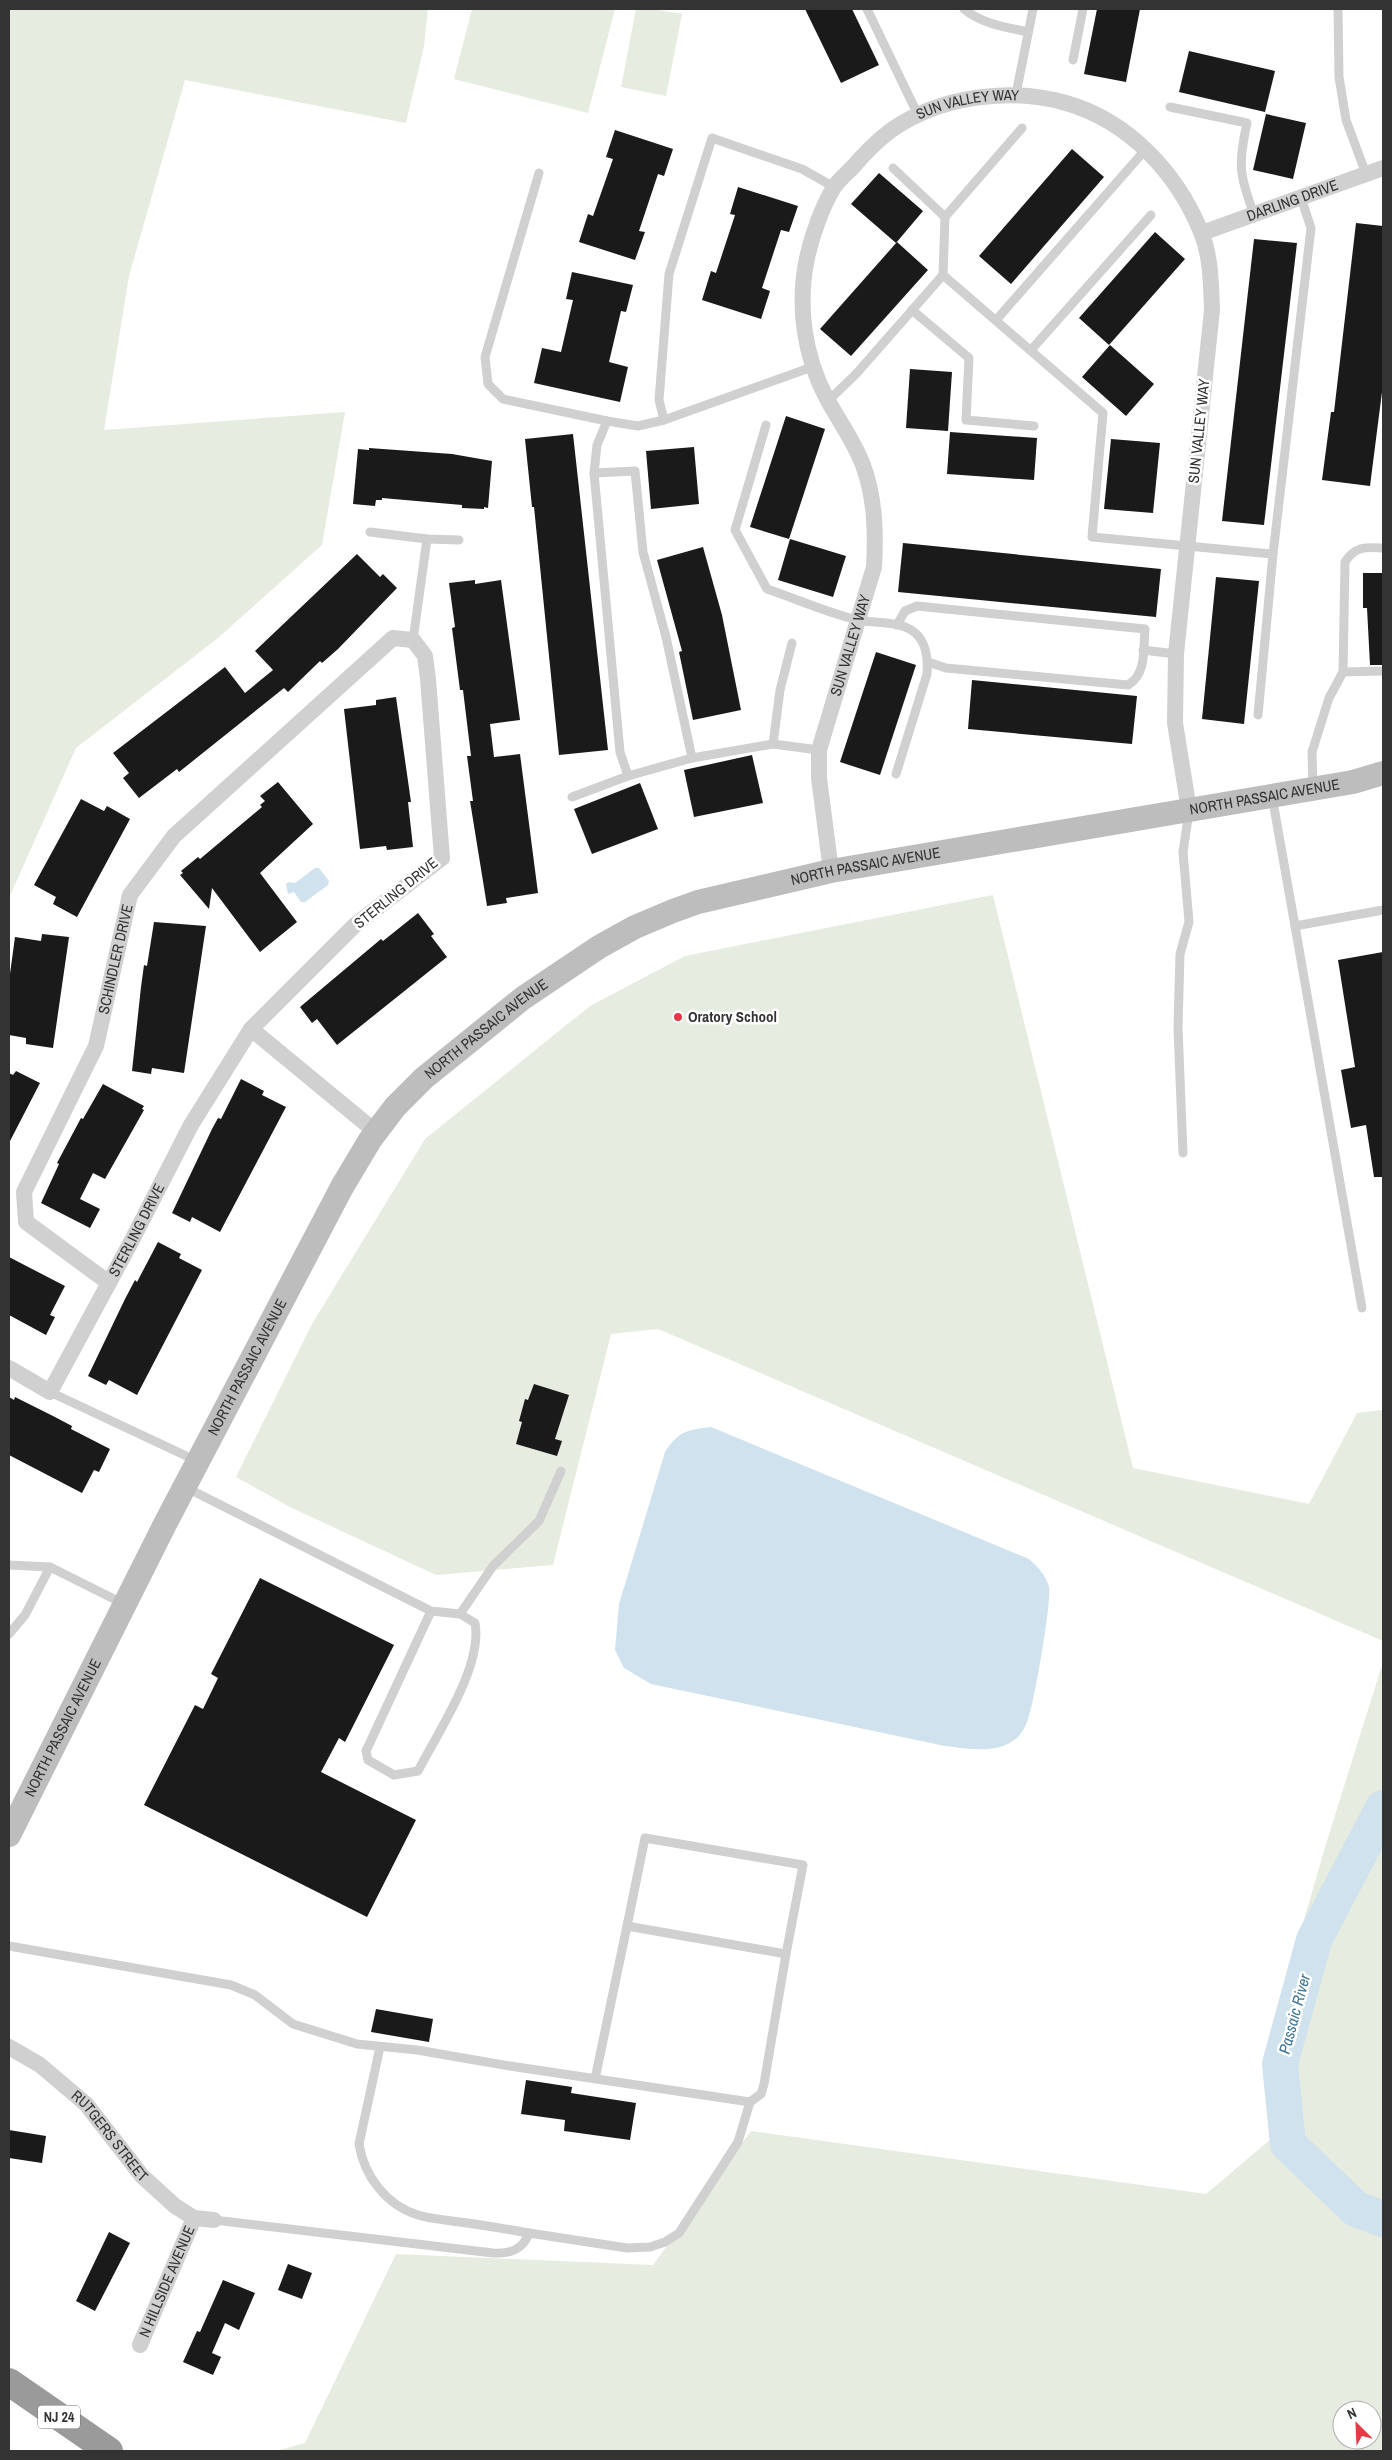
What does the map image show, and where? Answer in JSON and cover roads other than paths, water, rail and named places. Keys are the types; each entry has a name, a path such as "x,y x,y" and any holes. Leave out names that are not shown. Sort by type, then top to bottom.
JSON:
{"highway":[{"name":"NJ 24","path":"9,2382 108,2451"}],"main road":[{"name":"NORTH PASSAIC AVENUE","path":"9,1835 185,1487 342,1187 376,1132 395,1107 424,1078 523,998 599,947 635,927 698,902 831,871 978,848 1314,789 1352,782 1383,773"}],"street":[{"name":"SUN VALLEY WAY","path":"831,871 819,778 819,750 874,567 876,536 873,502 860,458 849,434 828,401 812,367 801,311 807,258 834,187 864,155 890,131 918,115 966,99 1016,94 1067,103 1110,122 1146,149 1177,184 1202,233 1210,270 1212,310 1176,654 1175,723 1189,810"},
{"name":"DARLING DRIVE","path":"1202,233 1383,168"},
{"name":"SCHINDLER DRIVE","path":"109,1283 26,1222 24,1192 96,1046 130,895 174,836 393,638 413,640"},
{"name":"STERLING DRIVE","path":"50,1392 191,1125 251,1029 355,925 442,858 425,656 413,640"},
{"path":"251,1029 376,1132"},
{"path":"9,1368 50,1392"},
{"name":"RUTGERS STREET","path":"9,2046 62,2081 86,2104 142,2176 175,2206 194,2218 214,2220"},
{"name":"N HILLSIDE AVENUE","path":"140,2346 194,2218"}],"lane":[{"path":"867,9 918,115"},
{"path":"964,9 971,15 993,24 1028,32"},
{"path":"1016,94 1033,9"},
{"path":"1073,60 1083,9"},
{"path":"1338,9 1339,77 1345,111 1366,174"},
{"path":"1170,107 1247,123 1240,157 1240,172 1254,214"},
{"path":"828,401 856,374 943,275 945,217 1022,128"},
{"path":"664,420 659,400 668,274 712,138 802,169 834,187"},
{"path":"997,320 1146,149"},
{"path":"892,168 945,217"},
{"path":"539,173 485,357 488,384 503,400 607,422 638,426 664,420 812,367"},
{"path":"1258,715 1273,554 1311,228 1301,198"},
{"path":"1031,350 1151,215"},
{"path":"943,275 1103,413 1092,537 1273,554"},
{"path":"912,310 969,358 966,420 1034,426"},
{"path":"607,422 597,445 594,473 620,752 628,776"},
{"path":"766,425 735,530 767,589 858,620 897,625 914,632 923,642 928,662 927,674 896,774"},
{"path":"594,473 635,471 643,552 666,637 692,758"},
{"path":"370,532 427,539 459,540"},
{"path":"413,640 427,539"},
{"path":"1314,789 1312,752 1329,698 1343,672 1345,562 1350,554 1359,547 1383,548"},
{"path":"897,625 905,611 917,606 1145,629 1141,672 1136,680 1128,685 946,668 928,662"},
{"path":"773,744 780,690 792,643"},
{"path":"1143,650 1176,654"},
{"path":"1343,672 1383,672"},
{"path":"572,797 628,776 692,758 773,744 819,750"},
{"path":"1272,796 1362,1308"},
{"path":"1183,1154 1178,1028 1180,954 1189,922 1184,852 1189,810"},
{"path":"1295,926 1383,910"},
{"path":"50,1392 198,1462"},
{"path":"460,1614 493,1566 539,1521 561,1471"},
{"path":"185,1487 431,1611 460,1614 475,1623 478,1637 467,1678 418,1771 394,1775 368,1760 366,1751 431,1611"},
{"path":"9,1565 50,1567 125,1604"},
{"path":"9,1634 25,1615 50,1567"},
{"path":"380,2046 360,2144 362,2160 371,2178 383,2194 399,2207 418,2215 627,2248 650,2246 665,2242 679,2233 728,2160 738,2142 750,2102 761,2094 803,1865 644,1838 595,2079"},
{"path":"627,1926 786,1954"},
{"path":"9,1946 230,1985 255,1994 293,2024 357,2044 418,2050 468,2060 750,2102"},
{"path":"214,2220 494,2253 513,2252 521,2247 529,2233"}],"water":[{"path":"315,868 319,868 329,881 328,885 305,902 301,902 294,892 288,894 286,884 289,882 295,883"},
{"path":"711,1427 1029,1559 1035,1565 1048,1583 1048,1611 1031,1710 1027,1723 1019,1736 1003,1746 994,1748 974,1749 945,1746 651,1684 624,1668 615,1650 619,1604 665,1452 684,1433 695,1429"}],"waterway":[{"name":"Passaic River","path":"1383,1808 1314,1940 1280,2064 1288,2144 1356,2209 1383,2219"}],"place":[{"name":"Oratory School","path":"678,1017"}]}
